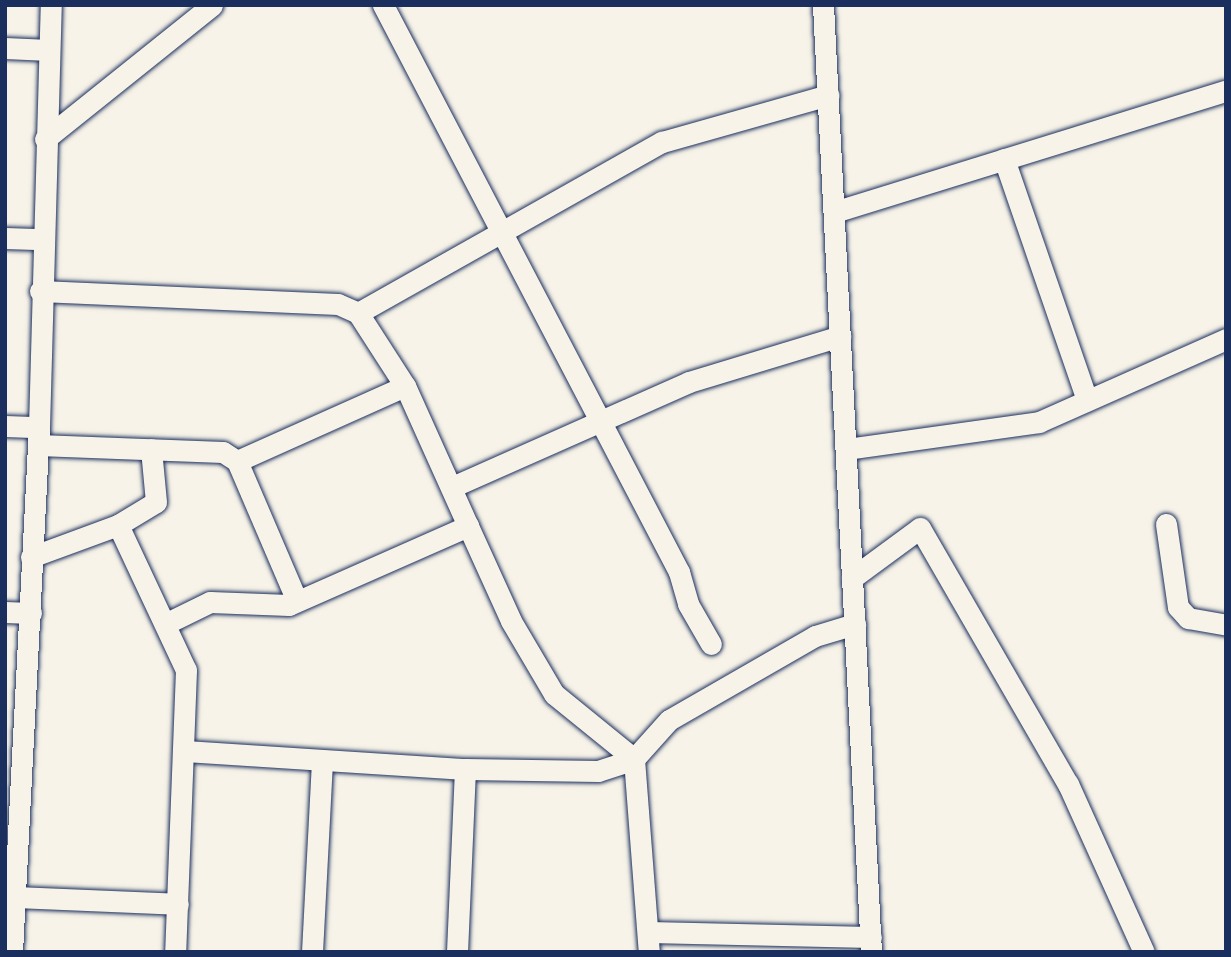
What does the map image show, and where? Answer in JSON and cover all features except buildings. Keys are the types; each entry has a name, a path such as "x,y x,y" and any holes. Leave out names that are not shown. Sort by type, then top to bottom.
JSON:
{"street":[{"path":"12,952 14,897 11,805 31,613 51,5"},
{"path":"45,139 212,5"},
{"path":"383,5 679,572 688,604 711,644"},
{"path":"40,291 338,304 358,313 405,386 511,621 554,694 634,759 649,942 871,944 823,5"},
{"path":"5,48 49,50"},
{"path":"834,212 1226,91"},
{"path":"358,313 500,229 662,142 828,95"},
{"path":"1004,159 1087,400"},
{"path":"5,237 43,239"},
{"path":"452,487 689,382 840,336"},
{"path":"847,449 1039,422 1226,340"},
{"path":"237,461 405,386"},
{"path":"5,426 38,436 151,449 223,452 237,461 297,601"},
{"path":"32,557 118,525 156,502 151,449"},
{"path":"1166,524 1178,607 1188,618 1226,625"},
{"path":"118,525 186,670 186,751 175,952"},
{"path":"165,624 210,602 289,605 468,526"},
{"path":"852,579 920,527 1068,783 1144,952"},
{"path":"5,612 31,613"},
{"path":"186,751 465,769 598,771 634,759 669,720 815,636 855,624"},
{"path":"312,952 322,761"},
{"path":"457,952 465,769"},
{"path":"14,897 178,904"}]}
